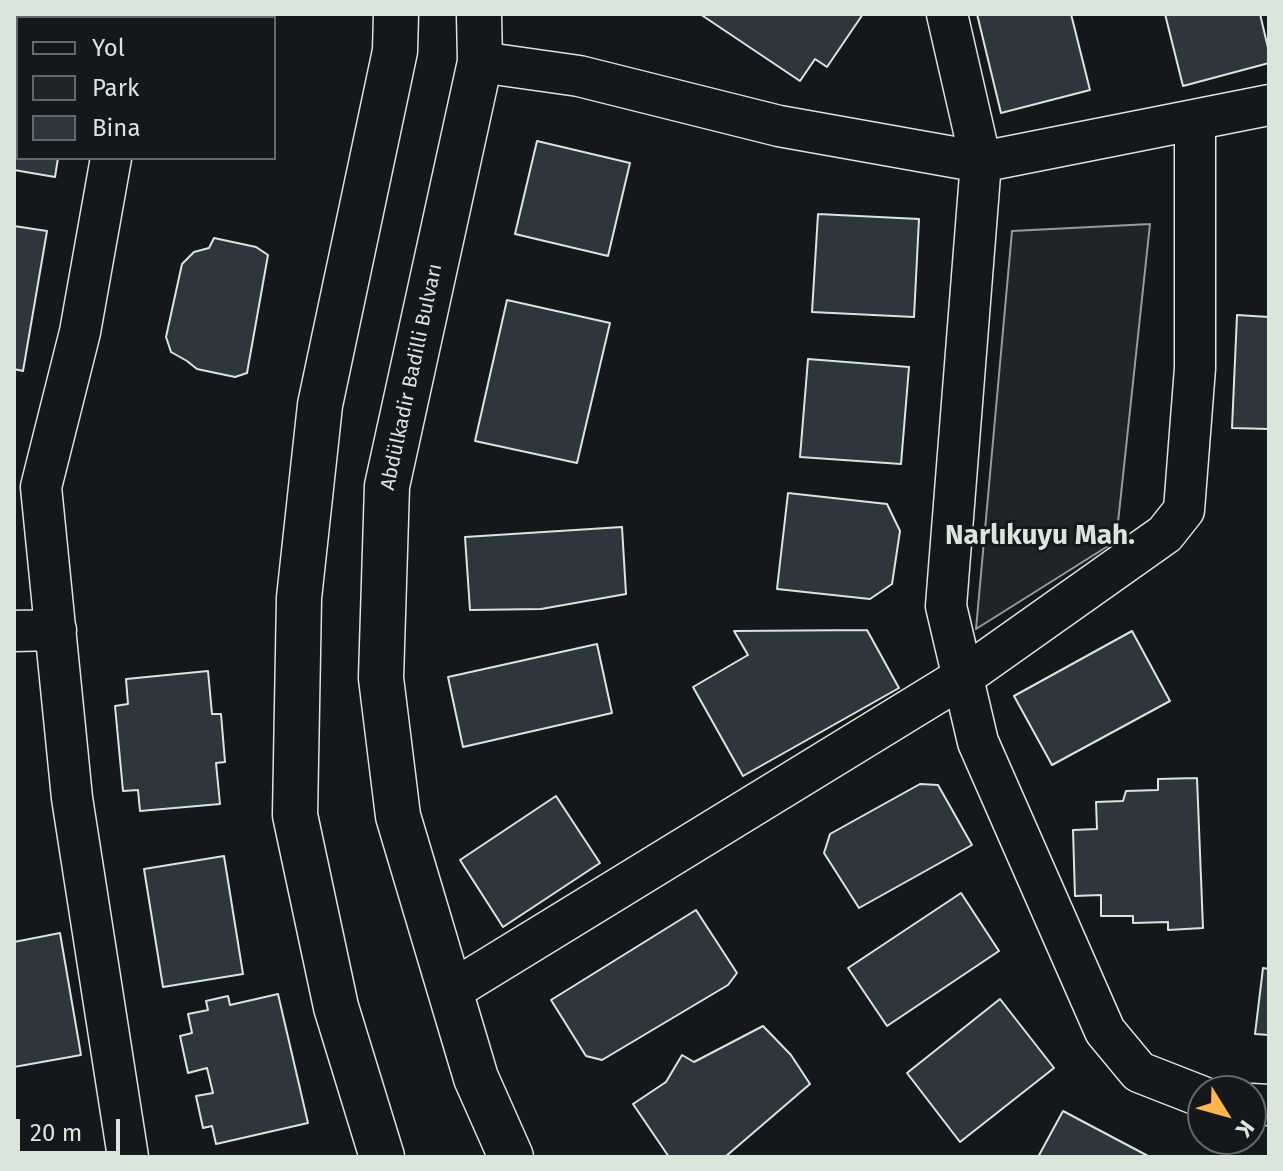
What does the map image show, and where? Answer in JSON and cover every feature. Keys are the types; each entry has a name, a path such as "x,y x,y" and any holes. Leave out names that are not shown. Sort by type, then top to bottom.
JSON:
{"main road":[{"path":"382,1157 336,1007 295,815 299,598 320,405 395,51 396,14"},
{"name":"Abdülkadir Badilli Bulvarı","path":"479,14 480,62 387,486 381,678 398,816 476,1078 511,1157"}],"street":[{"path":"947,14 981,162 946,606 978,742 1105,1031 1139,1072 1187,1091"},
{"path":"480,62 579,76 779,126 981,162 1269,105"},
{"path":"451,991 963,677 1165,534 1184,510 1195,368 1195,120"},
{"path":"111,160 80,332 41,487 72,798 128,1157"},
{"path":"14,631 56,630"}],"green space":[{"path":"1150,224 1116,541 976,629 1012,231"}],"building":[{"path":"700,14 863,14 827,67 815,59 800,81"},
{"path":"977,14 1071,14 1090,90 1001,113"},
{"path":"1165,14 1260,14 1269,63 1183,86"},
{"path":"14,26 16,160 58,160 55,177 14,170"},
{"path":"537,141 630,163 608,256 515,234"},
{"path":"818,214 919,219 914,317 812,312"},
{"path":"14,226 47,231 23,371 14,369"},
{"path":"214,238 256,247 268,255 247,373 235,377 197,369 171,352 166,337 182,264 194,252 209,248"},
{"path":"507,300 610,323 577,463 475,441"},
{"path":"1237,315 1269,317 1269,429 1232,428"},
{"path":"808,359 909,367 901,464 800,457"},
{"path":"788,493 887,504 900,531 892,584 870,599 777,589"},
{"path":"622,527 626,594 541,609 470,610 465,537"},
{"path":"867,630 899,688 743,776 693,687 748,655 734,631"},
{"path":"1132,631 1170,701 1052,765 1014,696"},
{"path":"597,644 612,713 463,747 448,677"},
{"path":"208,671 212,714 221,714 225,762 216,763 220,804 140,811 138,790 123,791 115,706 128,704 126,679"},
{"path":"1197,778 1203,928 1168,930 1168,922 1133,923 1133,916 1101,916 1101,895 1075,896 1073,830 1097,829 1096,802 1123,801 1126,791 1158,790 1158,779"},
{"path":"920,784 938,785 972,845 859,908 824,853 830,834"},
{"path":"556,796 600,863 503,927 460,860"},
{"path":"224,856 243,974 163,987 144,869"},
{"path":"961,893 999,951 887,1026 848,968"},
{"path":"696,910 737,973 728,985 602,1060 586,1056 551,1000"},
{"path":"60,933 81,1055 14,1067 14,942"},
{"path":"1263,968 1269,969 1269,1035 1255,1034"},
{"path":"278,994 308,1123 216,1144 212,1126 203,1128 196,1096 213,1093 207,1068 188,1073 180,1036 192,1033 188,1014 208,1010 206,1001 228,996 230,1005"},
{"path":"1000,999 1054,1068 960,1142 907,1073"},
{"path":"763,1026 791,1055 810,1084 725,1157 669,1157 633,1104 666,1082 682,1055 694,1062"},
{"path":"1063,1111 1150,1157 1038,1157"}],"district":[{"name":"Narlıkuyu Mah.","path":"1040,536"}]}
